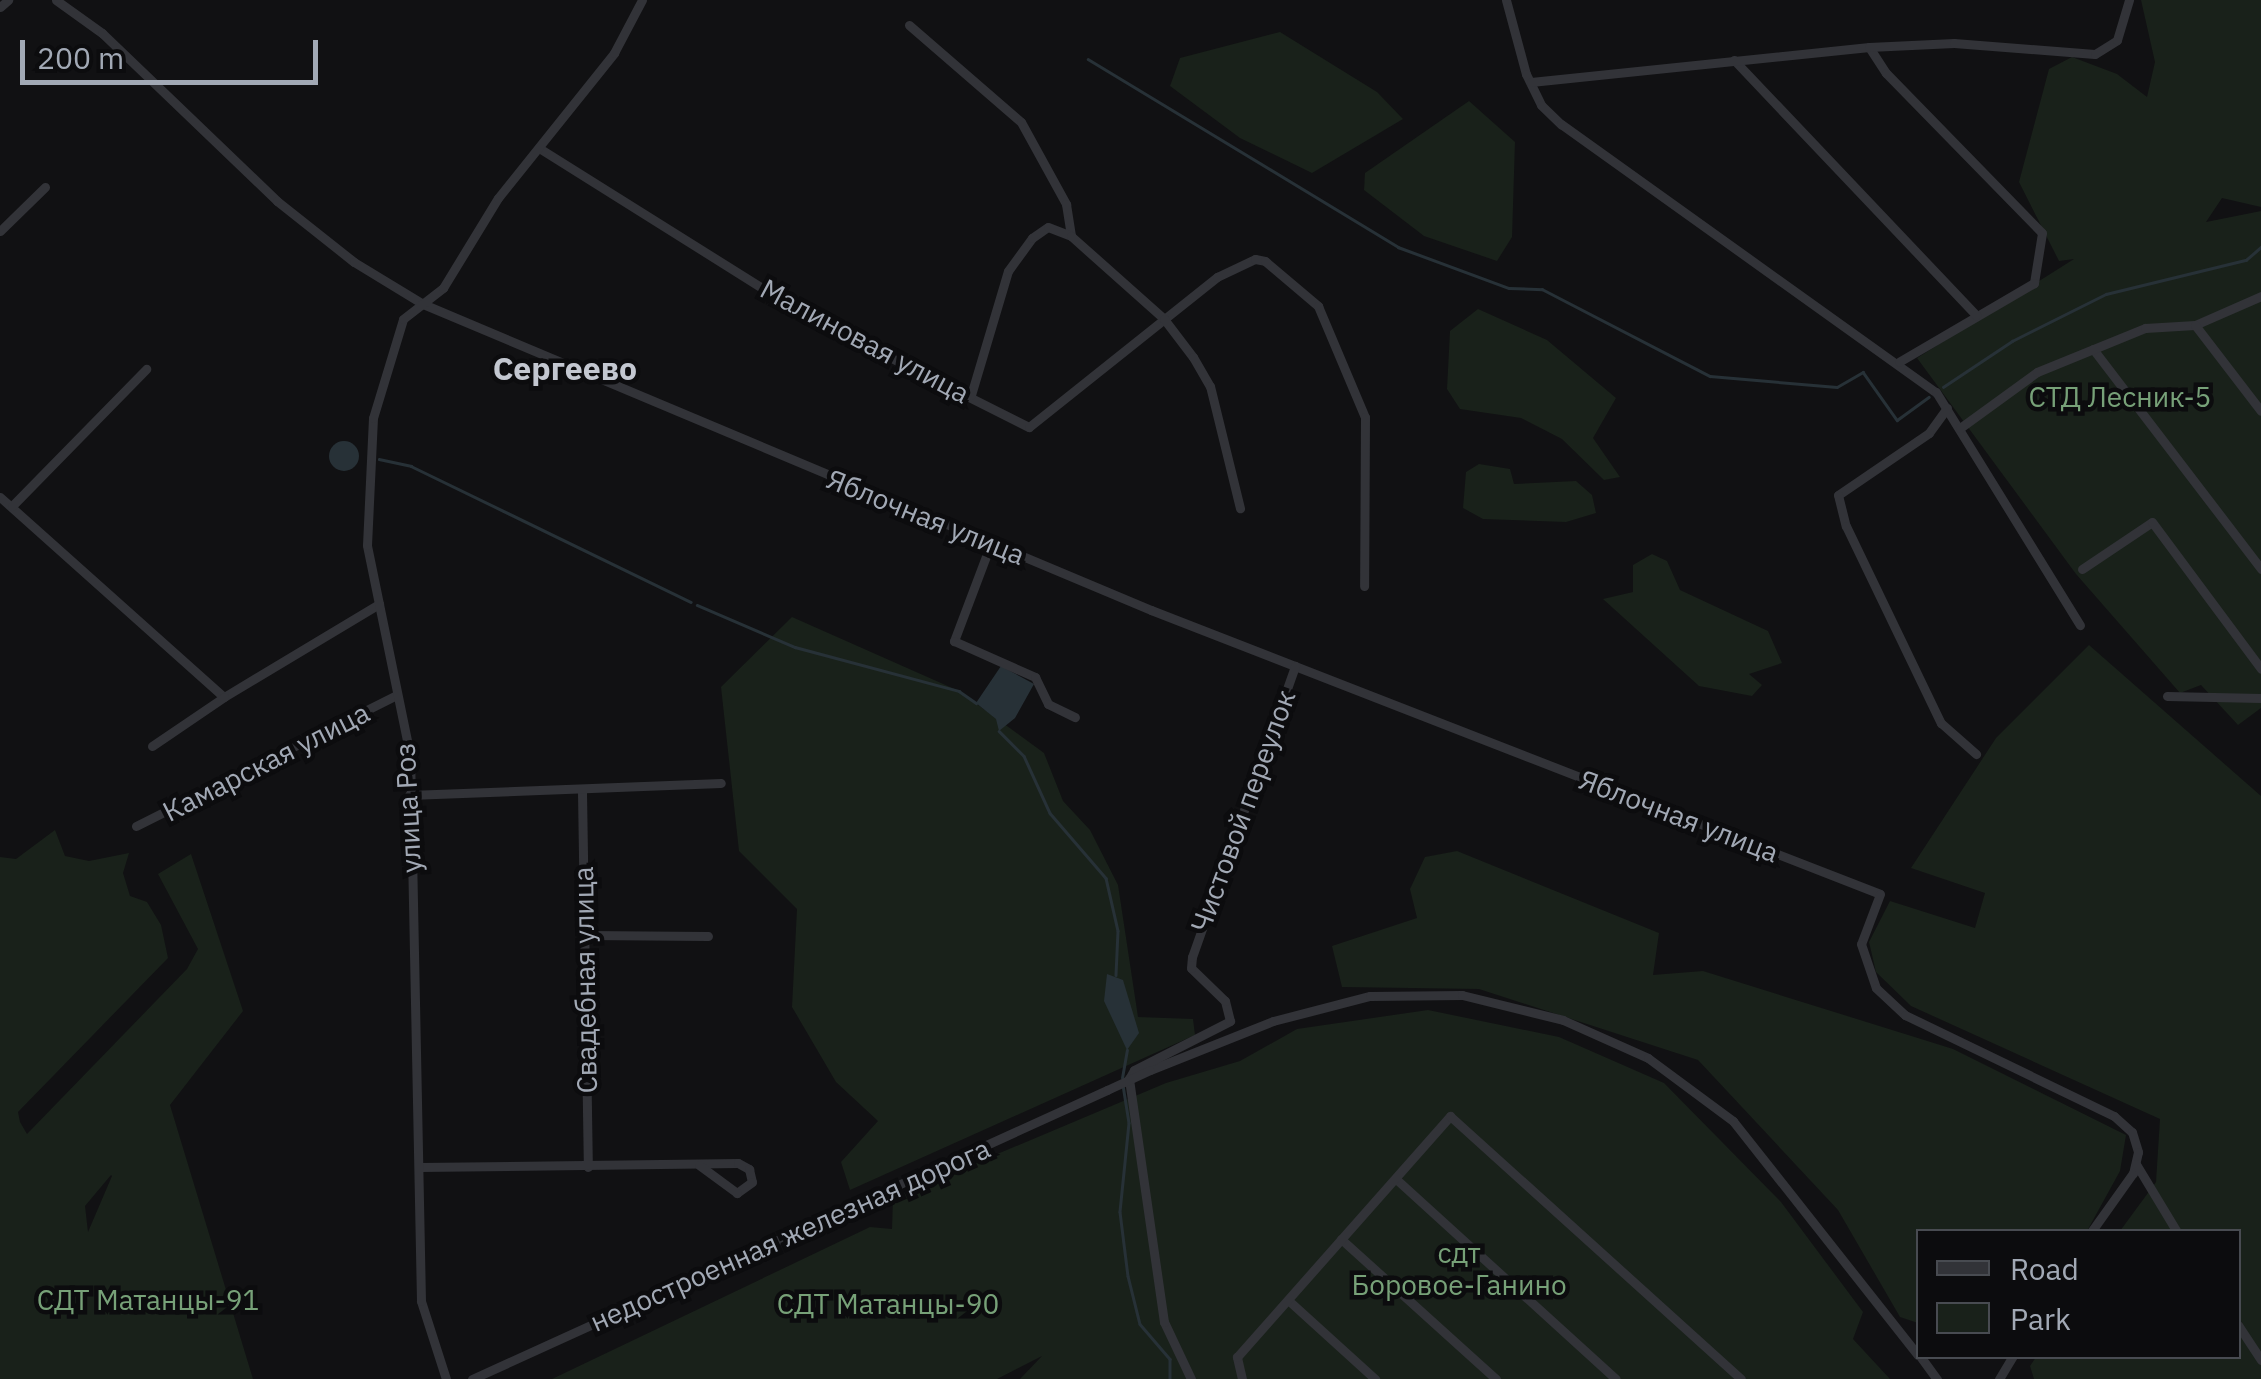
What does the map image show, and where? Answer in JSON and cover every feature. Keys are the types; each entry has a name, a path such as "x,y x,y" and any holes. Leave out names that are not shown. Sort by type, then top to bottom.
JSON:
{"street":[{"path":"0,6 8,0"},
{"name":"Яблочная улица","path":"56,0 102,34 277,201 354,262 423,304 1295,666 1880,894 1861,944 1871,983 1905,1015 2114,1116 2132,1132 2136,1164"},
{"name":"улица Роз","path":"446,1379 428,1331 410,755 395,696 364,510 373,418 403,320 443,288 539,148 614,53 642,0"},
{"path":"1506,0 1541,104 1577,135 1899,362 1948,408 2080,624"},
{"path":"1532,82 1870,47 1954,44 2095,54 2117,40 2129,0"},
{"path":"909,25 1020,122 1066,204 1071,236"},
{"path":"1870,47 1886,73 2042,233 2034,283 1899,362"},
{"path":"1734,60 1976,315"},
{"name":"Малиновая улица","path":"539,148 802,313 1029,427 1164,319"},
{"path":"0,231 45,186"},
{"path":"971,395 1008,271 1032,238 1048,227 1071,236 1164,319 1210,386 1240,508"},
{"path":"1164,319 1234,266 1265,261 1318,306 1365,417 1364,586"},
{"path":"1960,428 2000,392 2094,349 2145,328 2195,325 2261,296"},
{"path":"2195,325 2261,411"},
{"path":"2094,349 2261,569"},
{"path":"146,369 5,502 224,697"},
{"path":"1948,408 1929,433 1838,496 1846,526 1941,723 1976,754"},
{"path":"2082,570 2152,522 2261,669"},
{"path":"992,543 954,641 1036,677 1048,704 1076,717"},
{"path":"152,746 224,697 379,604"},
{"name":"Чистовой переулок","path":"1191,1379 1164,1322 1129,1079 1134,1070 1230,1022 1226,1001 1197,977 1192,957 1295,666"},
{"name":"Камарская улица","path":"136,826 395,696"},
{"path":"2167,696 2261,698"},
{"path":"409,795 582,792 721,783"},
{"name":"Свадебная улица","path":"582,792 588,1166"},
{"path":"586,935 708,936"},
{"name":"недостроенная железная дорога","path":"472,1379 1150,1070 1273,1021 1370,996 1462,995 1575,1024 1648,1058 1733,1121 1916,1352"},
{"path":"1242,1379 1237,1358 1450,1116 1741,1379"},
{"path":"420,1166 738,1163 749,1168 752,1182 737,1193 699,1165"},
{"path":"2094,1229 2136,1164 2175,1229"},
{"path":"1396,1179 1616,1379"},
{"path":"1341,1238 1496,1379"},
{"path":"1288,1300 1376,1379"},
{"path":"2241,1330 2261,1360"},
{"name":"недостроенная железная дорога","path":"1921,1359 1938,1379"},
{"path":"1237,1366 1251,1379"}],"green space":[{"name":"СТД Лесник-5","path":"2141,0 2261,0 2261,207 2222,198 2206,222 2261,211 2261,708 2238,725 2201,685 2180,693 2076,574 1917,358 2074,259 2059,261 2019,182 2049,69 2072,57 2117,74 2147,97 2155,62"},
{"path":"1280,32 1377,92 1403,119 1312,173 1240,138 1170,86 1180,58"},
{"path":"1469,101 1515,142 1512,237 1497,261 1424,236 1364,190 1365,173"},
{"path":"1478,309 1547,340 1616,398 1593,438 1620,477 1604,480 1562,439 1521,418 1460,409 1447,389 1450,331"},
{"path":"1479,464 1510,469 1514,484 1576,481 1592,495 1596,513 1566,522 1483,519 1463,508 1466,472"},
{"path":"1652,554 1667,561 1680,590 1768,631 1782,663 1749,674 1762,685 1752,696 1699,686 1603,599 1633,592 1633,565"},
{"path":"792,617 959,691 1044,753 1063,801 1090,830 1118,885 1138,1017 1193,1019 1195,1035 850,1190 841,1162 878,1121 836,1082 792,1007 797,909 739,851 721,687"},
{"path":"2089,645 2261,796 2261,1379 2034,1379 2030,1366 2035,1359 2241,1359 2241,1229 2121,1229 2156,1182 2160,1119 1911,1006 1876,972 1869,942 1890,901 1975,928 1985,893 1911,868 1996,738"},
{"name":"СДТ Матанцы-91","path":"55,830 65,856 89,861 129,853 123,873 130,896 147,902 161,925 168,958 18,1112 27,1134 187,969 198,949 158,874 191,854 243,1011 170,1105 253,1379 0,1379 0,857 16,859","holes":["112,1176 88,1232 85,1206"]},
{"path":"1457,851 1659,933 1653,975 1703,971 1953,1049 2126,1135 2120,1171 2088,1229 1916,1229 1916,1322 1900,1317 1838,1210 1698,1060 1479,989 1342,987 1332,946 1417,918 1410,889 1425,857"},
{"path":"1428,1010 1559,1037 1664,1083 1781,1202 1863,1312 1853,1339 1890,1379 1020,1379 1042,1356 997,1379 552,1379 870,1227 892,1229 893,1198 1166,1083 1240,1061 1297,1029"}],"shaded area":[{"path":"344,441 358,450 359,456 350,470 344,471 330,462 329,456 338,442"},
{"path":"1001,666 1034,684 1015,718 999,731 996,719 976,703"},
{"path":"1107,974 1123,980 1139,1033 1127,1050 1104,1001"}],"waterway":[{"path":"1088,59 1398,247 1509,288 1542,289 1710,376 1837,387 1863,372 1897,420 1929,397"},
{"path":"1943,387 2012,341 2106,294 2246,260 2261,247"},
{"path":"379,459 411,466 691,602"},
{"path":"697,605 795,647 959,691 976,703"},
{"path":"999,731 1024,756 1050,813 1106,878 1118,931 1116,975"},
{"path":"1122,1078 1127,1050"},
{"path":"1123,1085 1129,1123 1120,1212 1128,1276 1140,1324 1170,1359 1170,1379"}],"district":[{"name":"Сергеево","path":"565,368"}],"park label":[{"name":"сдт Боровое-Ганино","path":"1459,1269"},
{"name":"СДТ Матанцы-90","path":"888,1304"}]}
